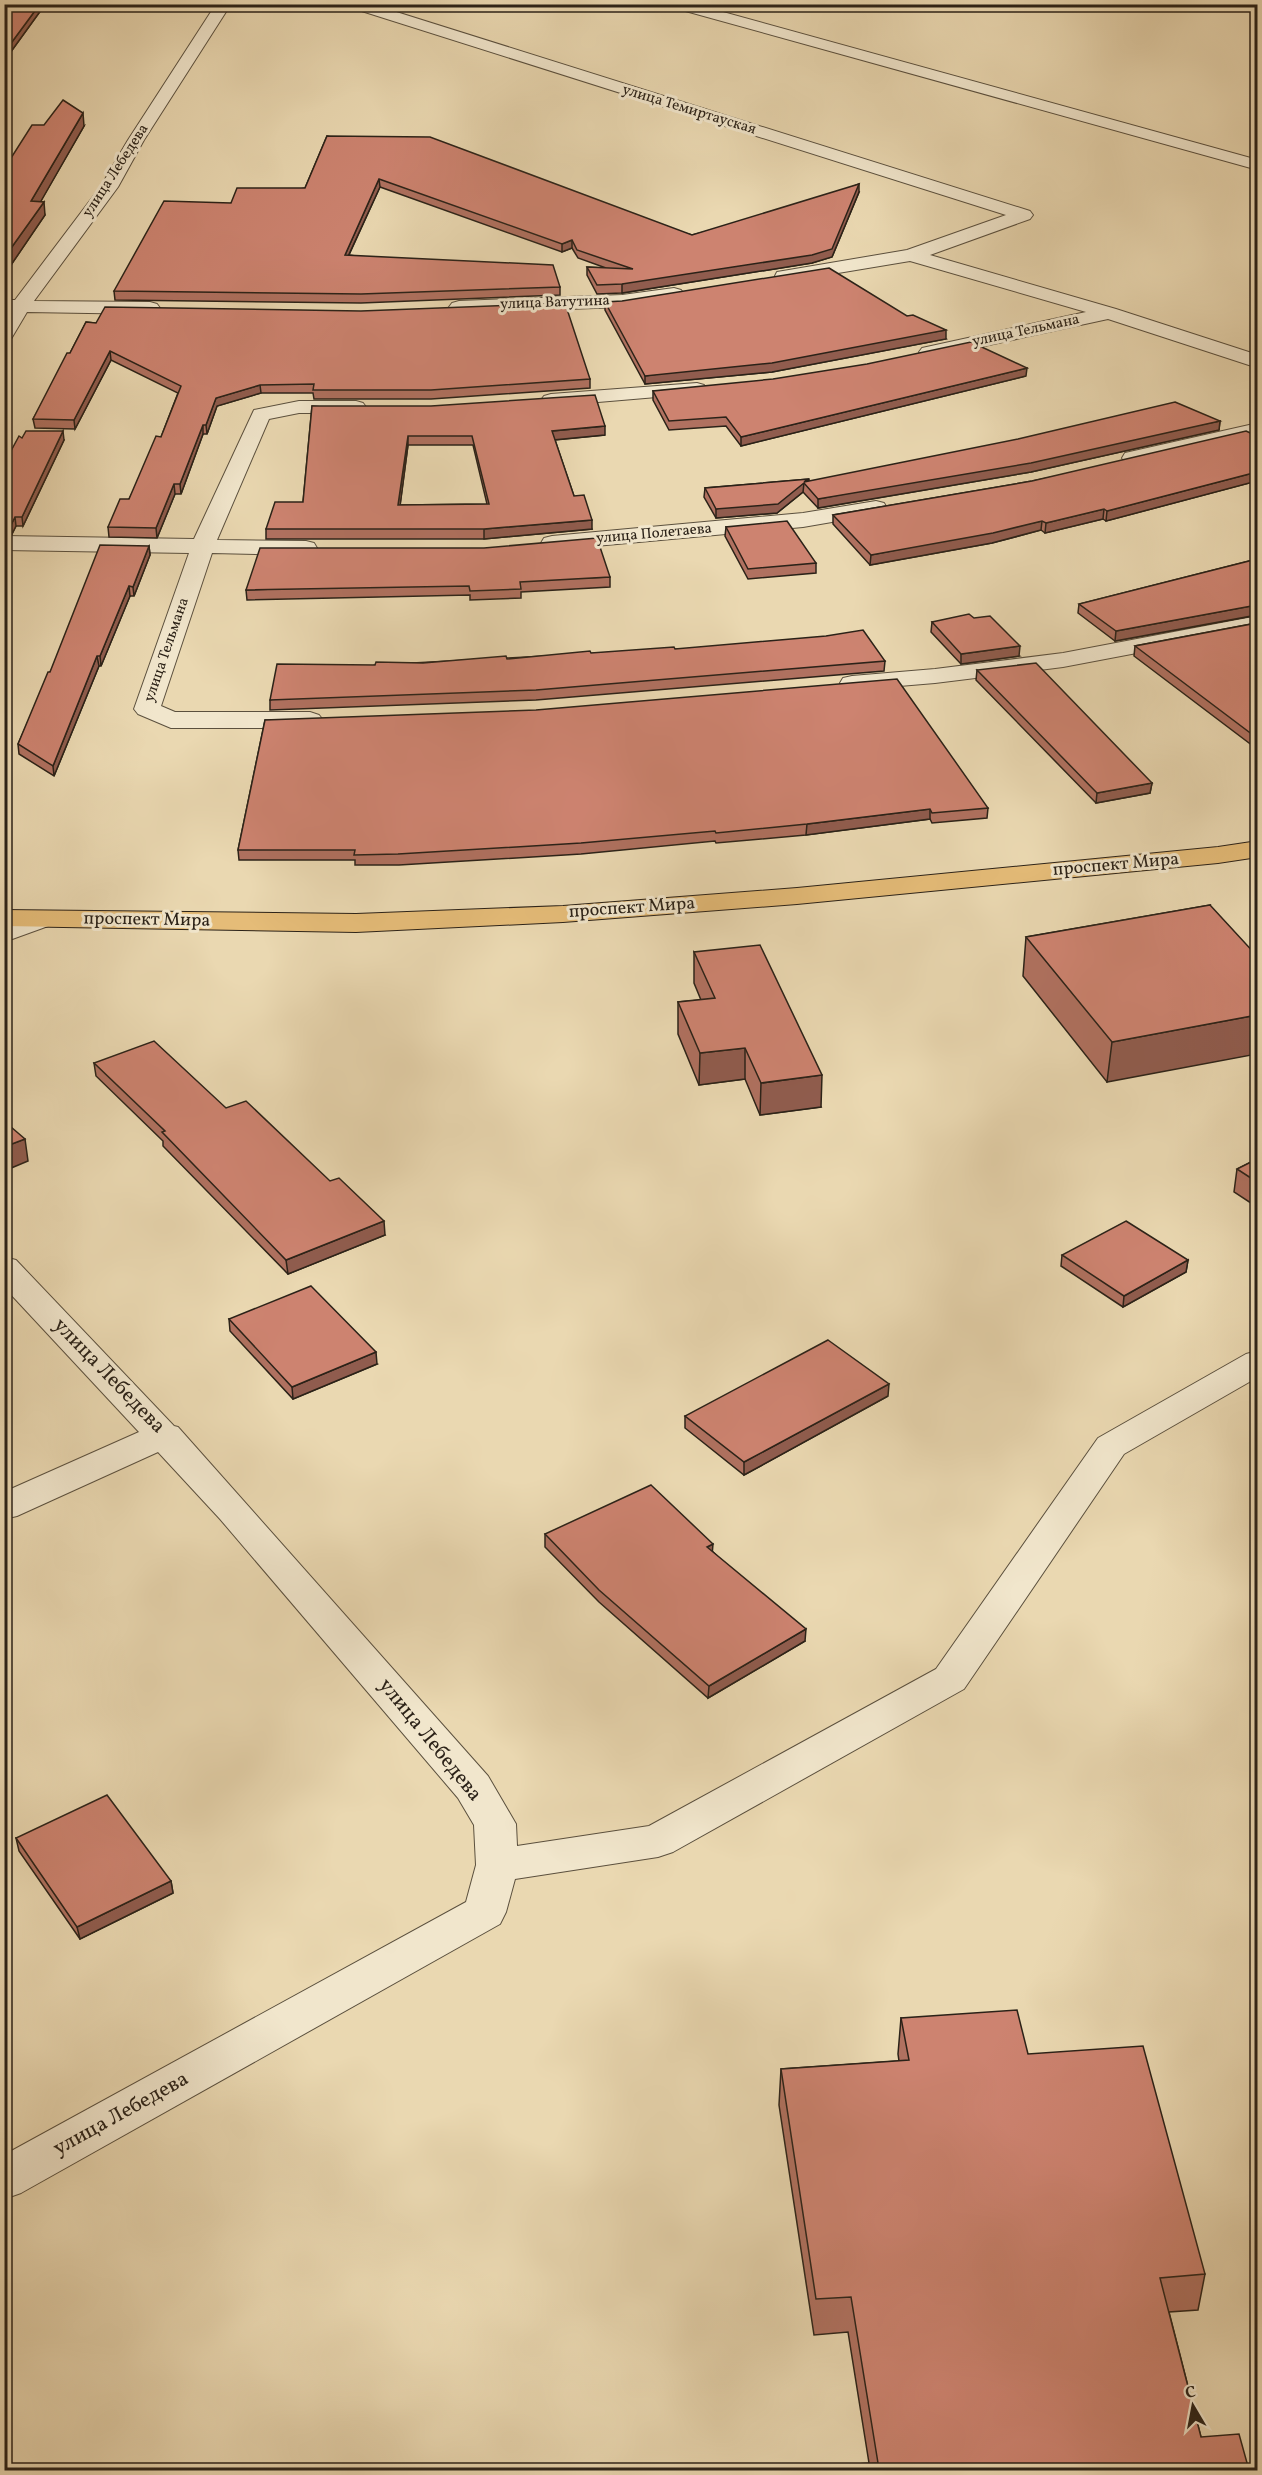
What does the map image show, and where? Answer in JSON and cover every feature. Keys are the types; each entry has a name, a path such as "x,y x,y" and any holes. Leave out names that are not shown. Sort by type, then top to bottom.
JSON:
{"main road":[{"name":"проспект Мира","path":"4,918 356,923 563,914 797,896 1218,855 1257,849"}],"street":[{"name":"улица Лебедева","path":"4,335 12,307 109,187 136,140 224,4"},
{"name":"улица Темиртауская","path":"354,4 1024,215 911,255"},
{"path":"676,4 1257,165"},
{"path":"705,12 732,4"},
{"path":"771,278 911,255 1109,313 1257,362"},
{"name":"улица Ватутина","path":"444,308 622,301 692,291"},
{"path":"12,307 173,309"},
{"name":"улица Тельмана","path":"912,355 1109,313"},
{"path":"526,401 718,386"},
{"name":"улица Тельмана","path":"337,719 171,720 147,709 202,548 261,414 300,407 383,407"},
{"path":"1110,463 1257,429"},
{"name":"улица Полетаева","path":"531,544 803,520 894,505"},
{"path":"4,543 202,548 331,548"},
{"path":"830,685 935,676 1063,660 1257,623"},
{"path":"4,934 41,919"},
{"name":"улица Лебедева","path":"4,1267 165,1435 265,1546 474,1787 495,1824 497,1865 485,1912 4,2179"},
{"path":"497,1865 658,1841 950,1679 1111,1446 1257,1362"},
{"path":"4,1507 165,1435"}],"building":[{"path":"4,4 40,4 9,46 4,46"},
{"path":"63,100 83,113 31,201 44,202 9,251 4,251 4,169 32,125 44,125"},
{"path":"327,136 430,137 692,235 859,184 832,249 812,255 622,284 597,285 587,267 633,269 577,250 572,240 562,244 379,179 345,255 553,265 560,287 361,294 114,291 164,201 231,203 237,188 305,188"},
{"path":"829,268 907,316 913,315 946,330 772,363 645,376 605,302 622,301"},
{"path":"565,303 590,379 431,390 313,390 314,384 260,385 216,398 180,484 174,484 156,528 108,527 120,499 129,499 156,436 161,437 181,386 110,351 74,420 33,419 67,353 70,353 86,322 96,323 105,307 361,311"},
{"path":"971,342 1027,368 741,437 726,417 669,421 653,391 773,379 867,364"},
{"path":"595,395 605,426 552,431 574,496 584,495 592,520 484,529 266,529 275,502 303,502 312,406 431,406","holes":["408,436 472,436 489,504 398,505"]},
{"path":"1175,402 1220,421 1031,463 818,499 804,483 778,504 716,509 705,488 809,479 804,482 1018,439"},
{"path":"26,431 63,431 22,517 15,517 11,525 4,525 4,464 19,436 22,438"},
{"path":"1246,431 1257,436 1257,472 1107,511 1104,509 1046,523 1042,521 993,533 871,555 833,515 1032,481"},
{"path":"787,521 816,563 748,569 726,527"},
{"path":"597,538 610,577 520,582 521,589 470,591 469,586 246,590 260,548 484,548"},
{"path":"100,545 149,546 133,587 129,586 100,656 97,656 53,766 18,744 48,672 50,672"},
{"path":"1257,559 1257,605 1116,631 1079,604"},
{"path":"969,614 974,618 990,616 1020,646 961,654 932,622"},
{"path":"1257,623 1257,738 1135,646"},
{"path":"863,630 885,661 536,690 270,700 277,664 375,665 376,662 423,663 506,656 507,659 590,651 591,653 674,647 675,649 826,636"},
{"path":"1036,663 1152,783 1097,793 977,670"},
{"path":"897,679 988,808 932,813 930,809 716,833 715,831 581,843 398,854 354,855 355,850 238,850 265,720 536,710"},
{"path":"1210,905 1257,956 1257,1015 1112,1042 1026,937"},
{"path":"760,945 822,1075 761,1083 745,1048 700,1053 678,1002 715,998 694,952"},
{"path":"154,1041 226,1108 246,1101 330,1181 339,1178 384,1221 286,1260 162,1132 165,1131 94,1063"},
{"path":"4,1121 25,1139 4,1147"},
{"path":"1257,1159 1257,1182 1237,1169"},
{"path":"1126,1221 1188,1260 1124,1296 1062,1255"},
{"path":"311,1286 376,1352 292,1387 229,1319"},
{"path":"828,1340 889,1384 744,1462 685,1416"},
{"path":"651,1485 713,1544 707,1547 806,1629 709,1686 599,1590 545,1534"},
{"path":"107,1795 171,1881 77,1927 16,1838"},
{"path":"1017,2010 1028,2054 1143,2046 1205,2274 1160,2278 1201,2437 1239,2434 1249,2470 835,2470 834,2466 878,2463 851,2297 816,2299 781,2069 909,2060 901,2018"}]}
